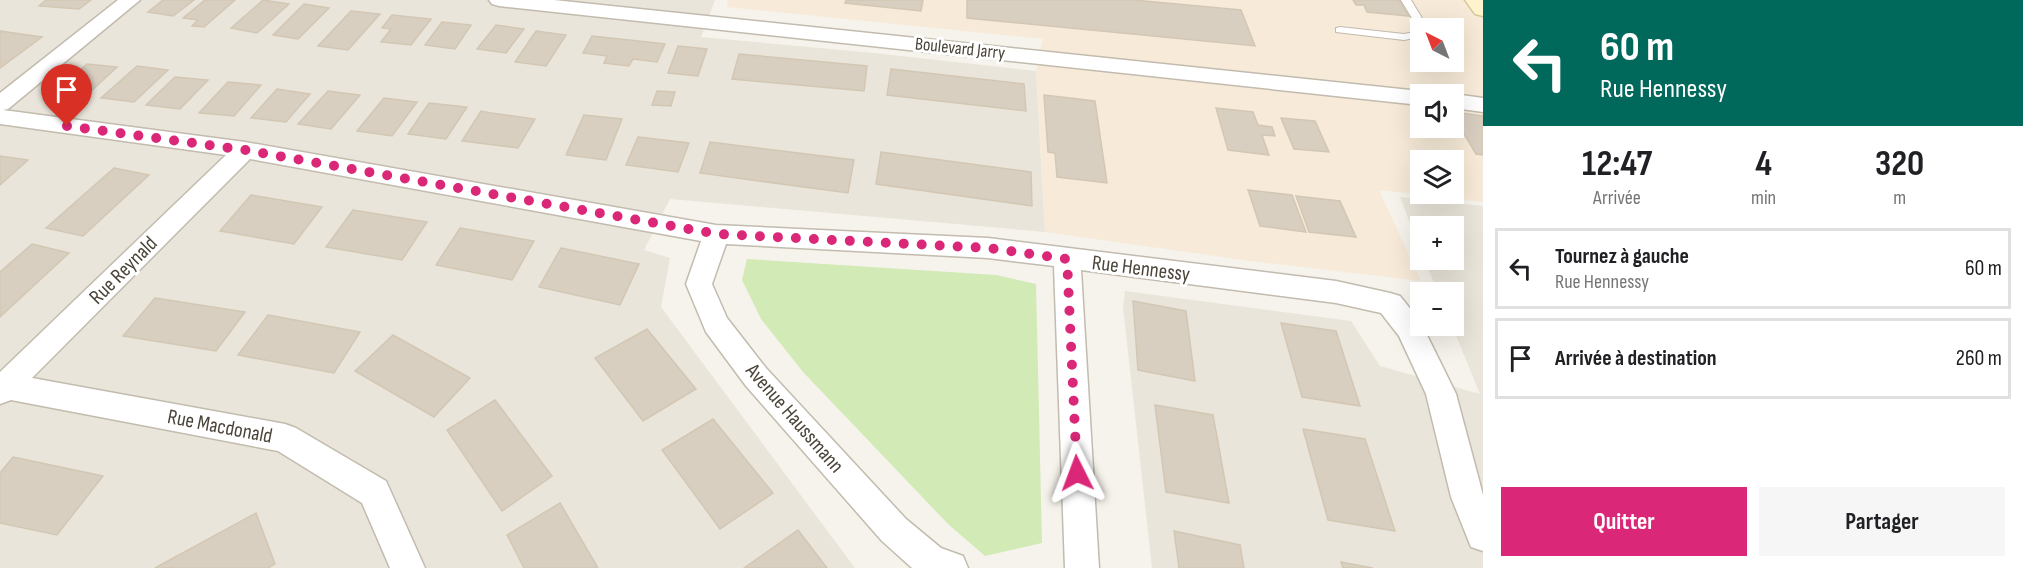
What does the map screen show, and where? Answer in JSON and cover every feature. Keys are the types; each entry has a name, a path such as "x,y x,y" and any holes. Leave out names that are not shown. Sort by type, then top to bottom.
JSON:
{"street":[{"path":"0,104 130,0"},
{"name":"Boulevard Jarry","path":"499,0 1410,97"},
{"path":"1477,0 1483,9"},
{"path":"1464,102 1483,105"},
{"name":"Rue Hennessy","path":"0,117 245,150 717,234 988,248 1336,292 1390,304 1410,329 1441,394 1467,497 1483,535"},
{"name":"Rue Reynald","path":"3,388 245,150"},
{"name":"Avenue Haussmann","path":"717,234 699,284 716,324 756,377 894,530 931,562 951,568"},
{"path":"1067,259 1082,568"},
{"name":"Rue Macdonald","path":"3,388 285,438 374,492 408,568"}],"lane":[{"path":"1406,0 1417,18"},
{"path":"1410,36 1342,35 1407,47 1410,45"}],"shaded area":[{"path":"0,0 715,0 701,37 1036,71 1045,232 670,199 644,250 670,258 661,307 855,568 0,568"},
{"path":"728,0 1483,0 1483,202 1464,200 1464,150 1410,150 1410,194 1379,190 1410,257 1410,270 1416,270 1421,281 1250,261 1045,232 1036,71 1043,39 727,7"},
{"path":"1400,197 1410,198 1410,204 1483,206 1483,568 1152,568 1123,307 1125,291 1351,321 1380,366 1480,394 1456,336 1464,336 1464,282 1434,282 1428,270 1464,270 1464,216 1410,216 1410,224"}],"green space":[{"path":"747,259 996,275 1036,284 1042,543 985,556 948,524 803,372 761,319 742,280"}],"building":[{"path":"46,0 91,0 79,9 39,6"},
{"path":"163,0 194,0 173,16 148,12"},
{"path":"205,0 235,0 204,27 192,26 198,20 183,18"},
{"path":"263,0 289,4 257,33 231,28"},
{"path":"846,0 923,0 921,11 845,3"},
{"path":"967,0 1134,0 1241,10 1255,46 967,18"},
{"path":"1353,0 1399,0 1409,16 1367,12 1364,5 1356,5"},
{"path":"304,4 329,8 298,39 273,35"},
{"path":"351,11 380,14 348,50 318,46"},
{"path":"392,15 431,19 411,45 381,42 391,29 382,28"},
{"path":"442,22 471,25 455,49 425,45"},
{"path":"496,25 524,29 506,53 477,49"},
{"path":"0,31 42,37 0,68"},
{"path":"536,31 566,35 546,66 515,62"},
{"path":"592,36 665,44 657,62 633,59 629,66 604,63 607,56 583,53"},
{"path":"678,46 707,49 698,76 668,73"},
{"path":"739,54 867,66 864,91 732,79"},
{"path":"87,64 117,67 88,94 57,91"},
{"path":"137,66 168,70 134,102 101,98"},
{"path":"891,69 1024,84 1026,111 887,95"},
{"path":"175,77 208,80 180,109 146,105"},
{"path":"228,82 261,85 234,116 199,113"},
{"path":"277,89 310,94 286,122 251,118"},
{"path":"328,91 360,95 331,129 298,124"},
{"path":"657,91 675,92 671,106 652,105"},
{"path":"1044,95 1095,101 1107,183 1057,177 1055,153 1048,152"},
{"path":"384,98 417,102 392,136 357,131"},
{"path":"429,103 467,107 446,139 408,134"},
{"path":"1216,108 1253,112 1258,125 1272,127 1275,136 1262,135 1269,155 1228,150"},
{"path":"481,111 535,119 518,148 462,141"},
{"path":"1464,113 1483,116 1483,155 1476,154 1464,134"},
{"path":"584,115 622,119 606,160 566,155"},
{"path":"1281,118 1315,121 1329,152 1294,149"},
{"path":"638,137 689,143 678,172 626,165"},
{"path":"710,142 854,160 848,193 700,173"},
{"path":"881,152 1031,172 1032,206 876,184"},
{"path":"0,156 28,160 0,185"},
{"path":"114,168 149,175 83,236 46,228"},
{"path":"1248,190 1292,195 1306,232 1260,226"},
{"path":"251,195 322,207 294,244 220,231"},
{"path":"1296,196 1340,201 1356,237 1309,232"},
{"path":"353,210 427,222 402,260 326,247"},
{"path":"460,228 534,241 512,280 436,265"},
{"path":"32,244 69,253 0,317 0,272"},
{"path":"561,248 639,264 620,305 539,287"},
{"path":"155,298 245,312 216,351 123,336"},
{"path":"1133,301 1186,311 1195,381 1138,370"},
{"path":"268,315 360,332 334,373 238,355"},
{"path":"1281,323 1336,331 1360,406 1302,397"},
{"path":"647,329 696,389 643,421 595,358"},
{"path":"393,335 470,378 434,417 355,371"},
{"path":"495,400 552,476 502,511 447,430"},
{"path":"1155,405 1213,415 1229,503 1166,492"},
{"path":"713,419 773,493 720,529 662,450"},
{"path":"1303,429 1365,439 1395,531 1328,520"},
{"path":"13,457 103,476 57,535 0,523 0,473"},
{"path":"560,503 598,568 524,568 507,535"},
{"path":"256,513 275,564 268,568 155,568"},
{"path":"798,530 827,568 744,568"},
{"path":"1174,531 1240,545 1244,568 1179,568"},
{"path":"1341,562 1373,568 1343,568"}],"route":[{"path":"67,126 245,150 717,234 988,248 1067,259 1077,473"}]}
